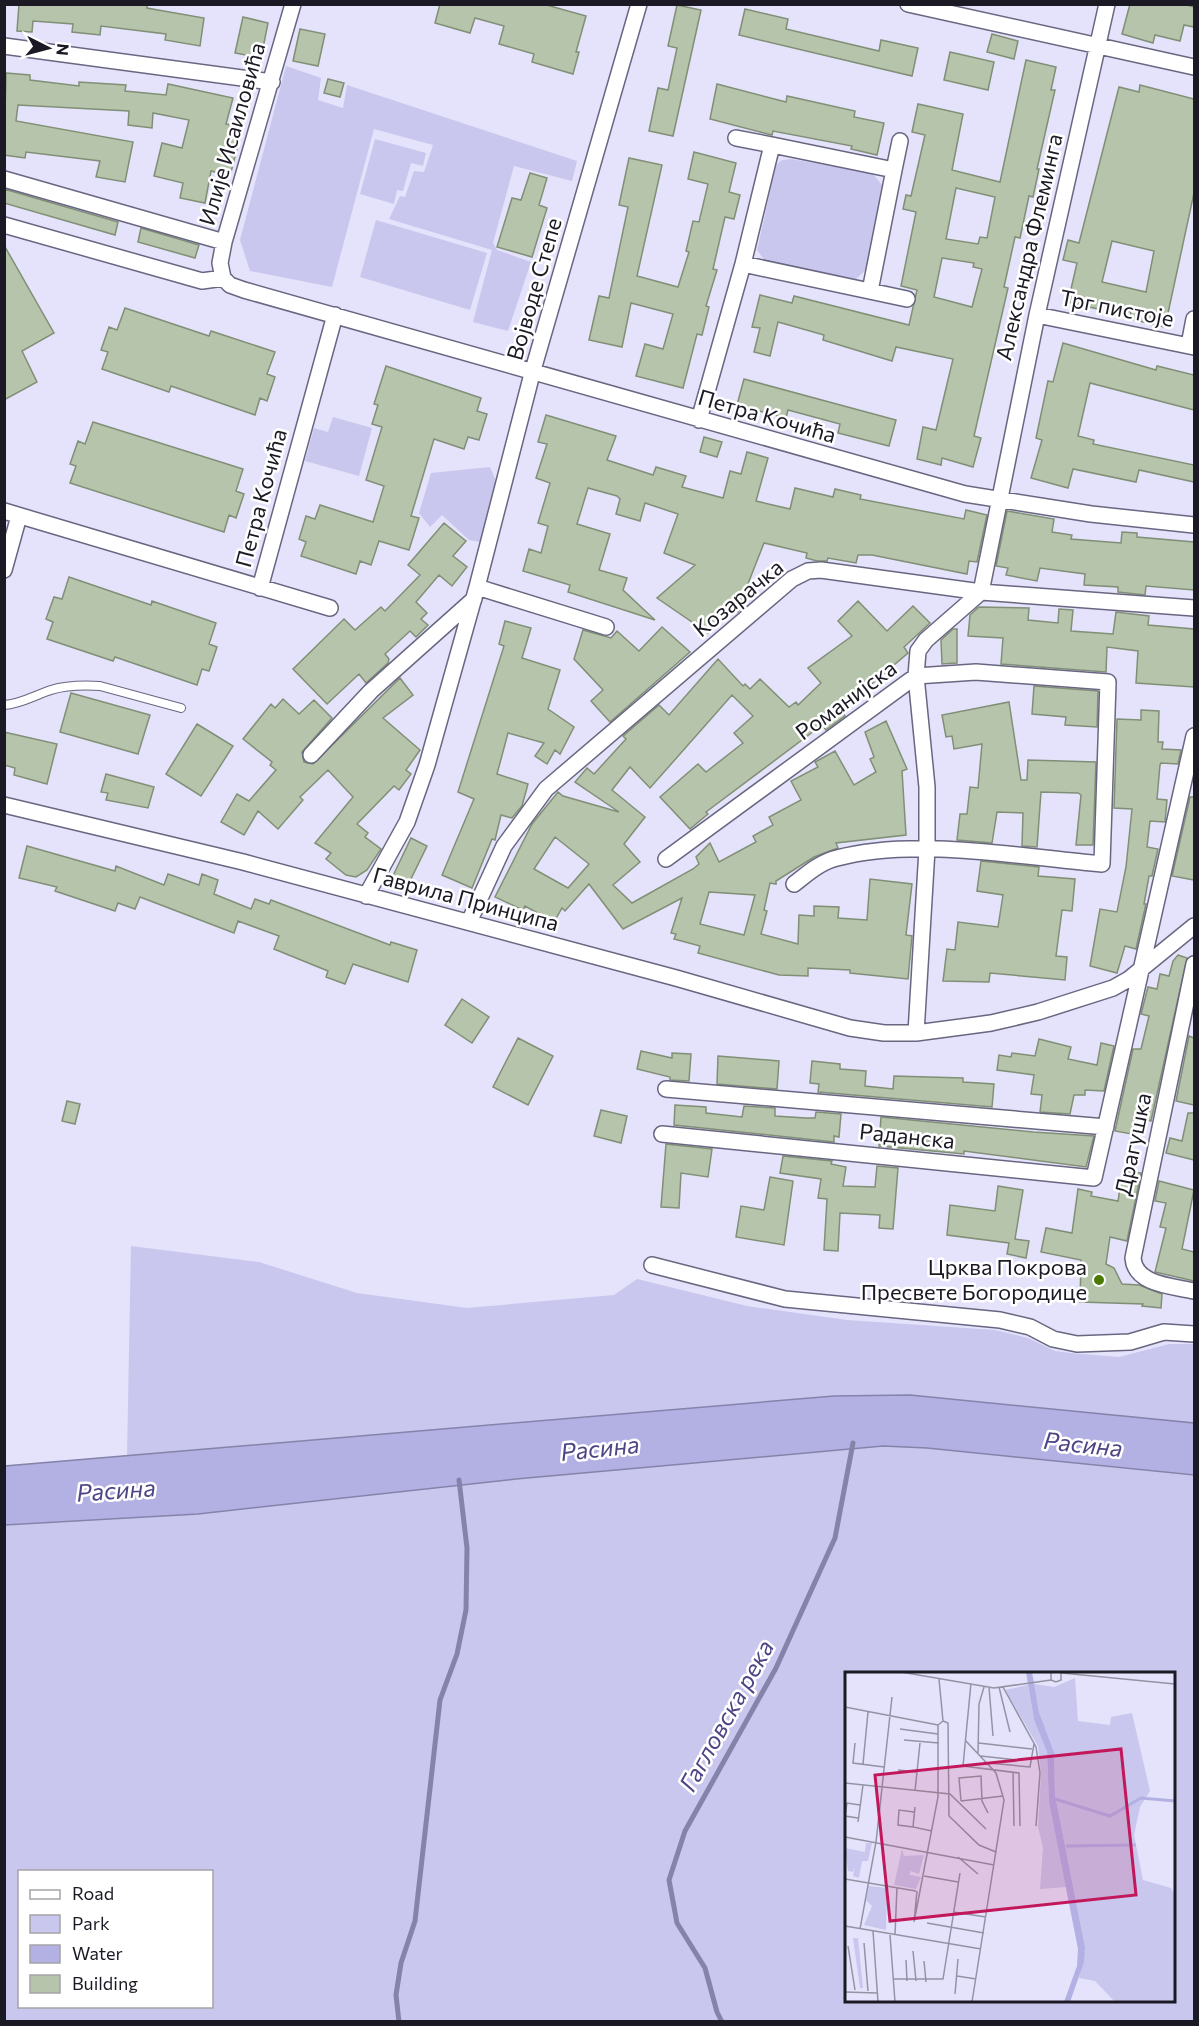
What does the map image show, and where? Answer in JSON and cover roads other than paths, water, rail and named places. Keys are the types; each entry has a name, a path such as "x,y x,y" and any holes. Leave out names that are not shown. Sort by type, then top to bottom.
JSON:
{"street":[{"name":"Илије Исаиловића","path":"223,278 220,263 224,242 293,4"},
{"name":"Војводе Степе","path":"366,896 407,822 417,795 476,593 533,370 639,4"},
{"path":"908,4 1194,67"},
{"name":"Александра Флеминга","path":"998,501 1107,4"},
{"path":"4,46 272,82"},
{"path":"736,138 894,170"},
{"path":"870,291 900,141"},
{"path":"699,420 744,264 772,145"},
{"path":"4,179 224,242"},
{"name":"Петра Кочића","path":"4,225 201,281 223,278 230,285 244,290 533,370 933,486 998,501 1194,525"},
{"path":"744,264 907,299"},
{"name":"Петра Кочића","path":"330,608 260,588 335,315"},
{"name":"Трг пистоје","path":"1037,315 1192,346 1194,319"},
{"path":"981,592 998,501"},
{"path":"4,570 12,513 260,588"},
{"name":"Козарачка","path":"469,922 504,846 546,789 792,579 808,571 835,570 981,592 1194,608"},
{"name":"Романијска","path":"666,859 916,676 918,651 926,640 981,592"},
{"path":"312,755 371,691 476,593 606,627"},
{"path":"794,884 813,869 835,858 863,853 927,849 1102,864 1108,682 965,672 916,676 927,787 927,849 923,943 916,1033"},
{"name":"Раданска","path":"662,1134 1094,1178 1194,736"},
{"name":"Гаврила Принципа","path":"4,805 243,862 850,1028 884,1033 916,1033 991,1023 1038,1012 1113,988 1194,926"},
{"name":"Драгушка","path":"1194,964 1133,1258 1133,1268 1140,1276 1194,1291"},
{"name":"Раданска","path":"666,1089 1106,1127"},
{"path":"652,1265 785,1299 1000,1320 1030,1327 1053,1339 1077,1344 1130,1342 1164,1332 1194,1334"}],"lane":[{"path":"4,705 25,701 50,690 88,685 100,686 181,708"}],"water":[{"name":"Расина","path":"910,1395 1194,1423 1194,1475 927,1448 883,1446 516,1479 198,1514 5,1525 5,1466 834,1396"}],"waterway":[{"name":"Гагловска река","path":"722,2022 705,1968 677,1923 669,1880 685,1831 776,1668 835,1538 853,1443"},
{"path":"399,2022 396,1995 401,1963 415,1921 440,1700 457,1654 466,1610 467,1548 459,1480"}],"place":[{"name":"Црква Покрова Пресвете Богородице","path":"1099,1280"}]}
